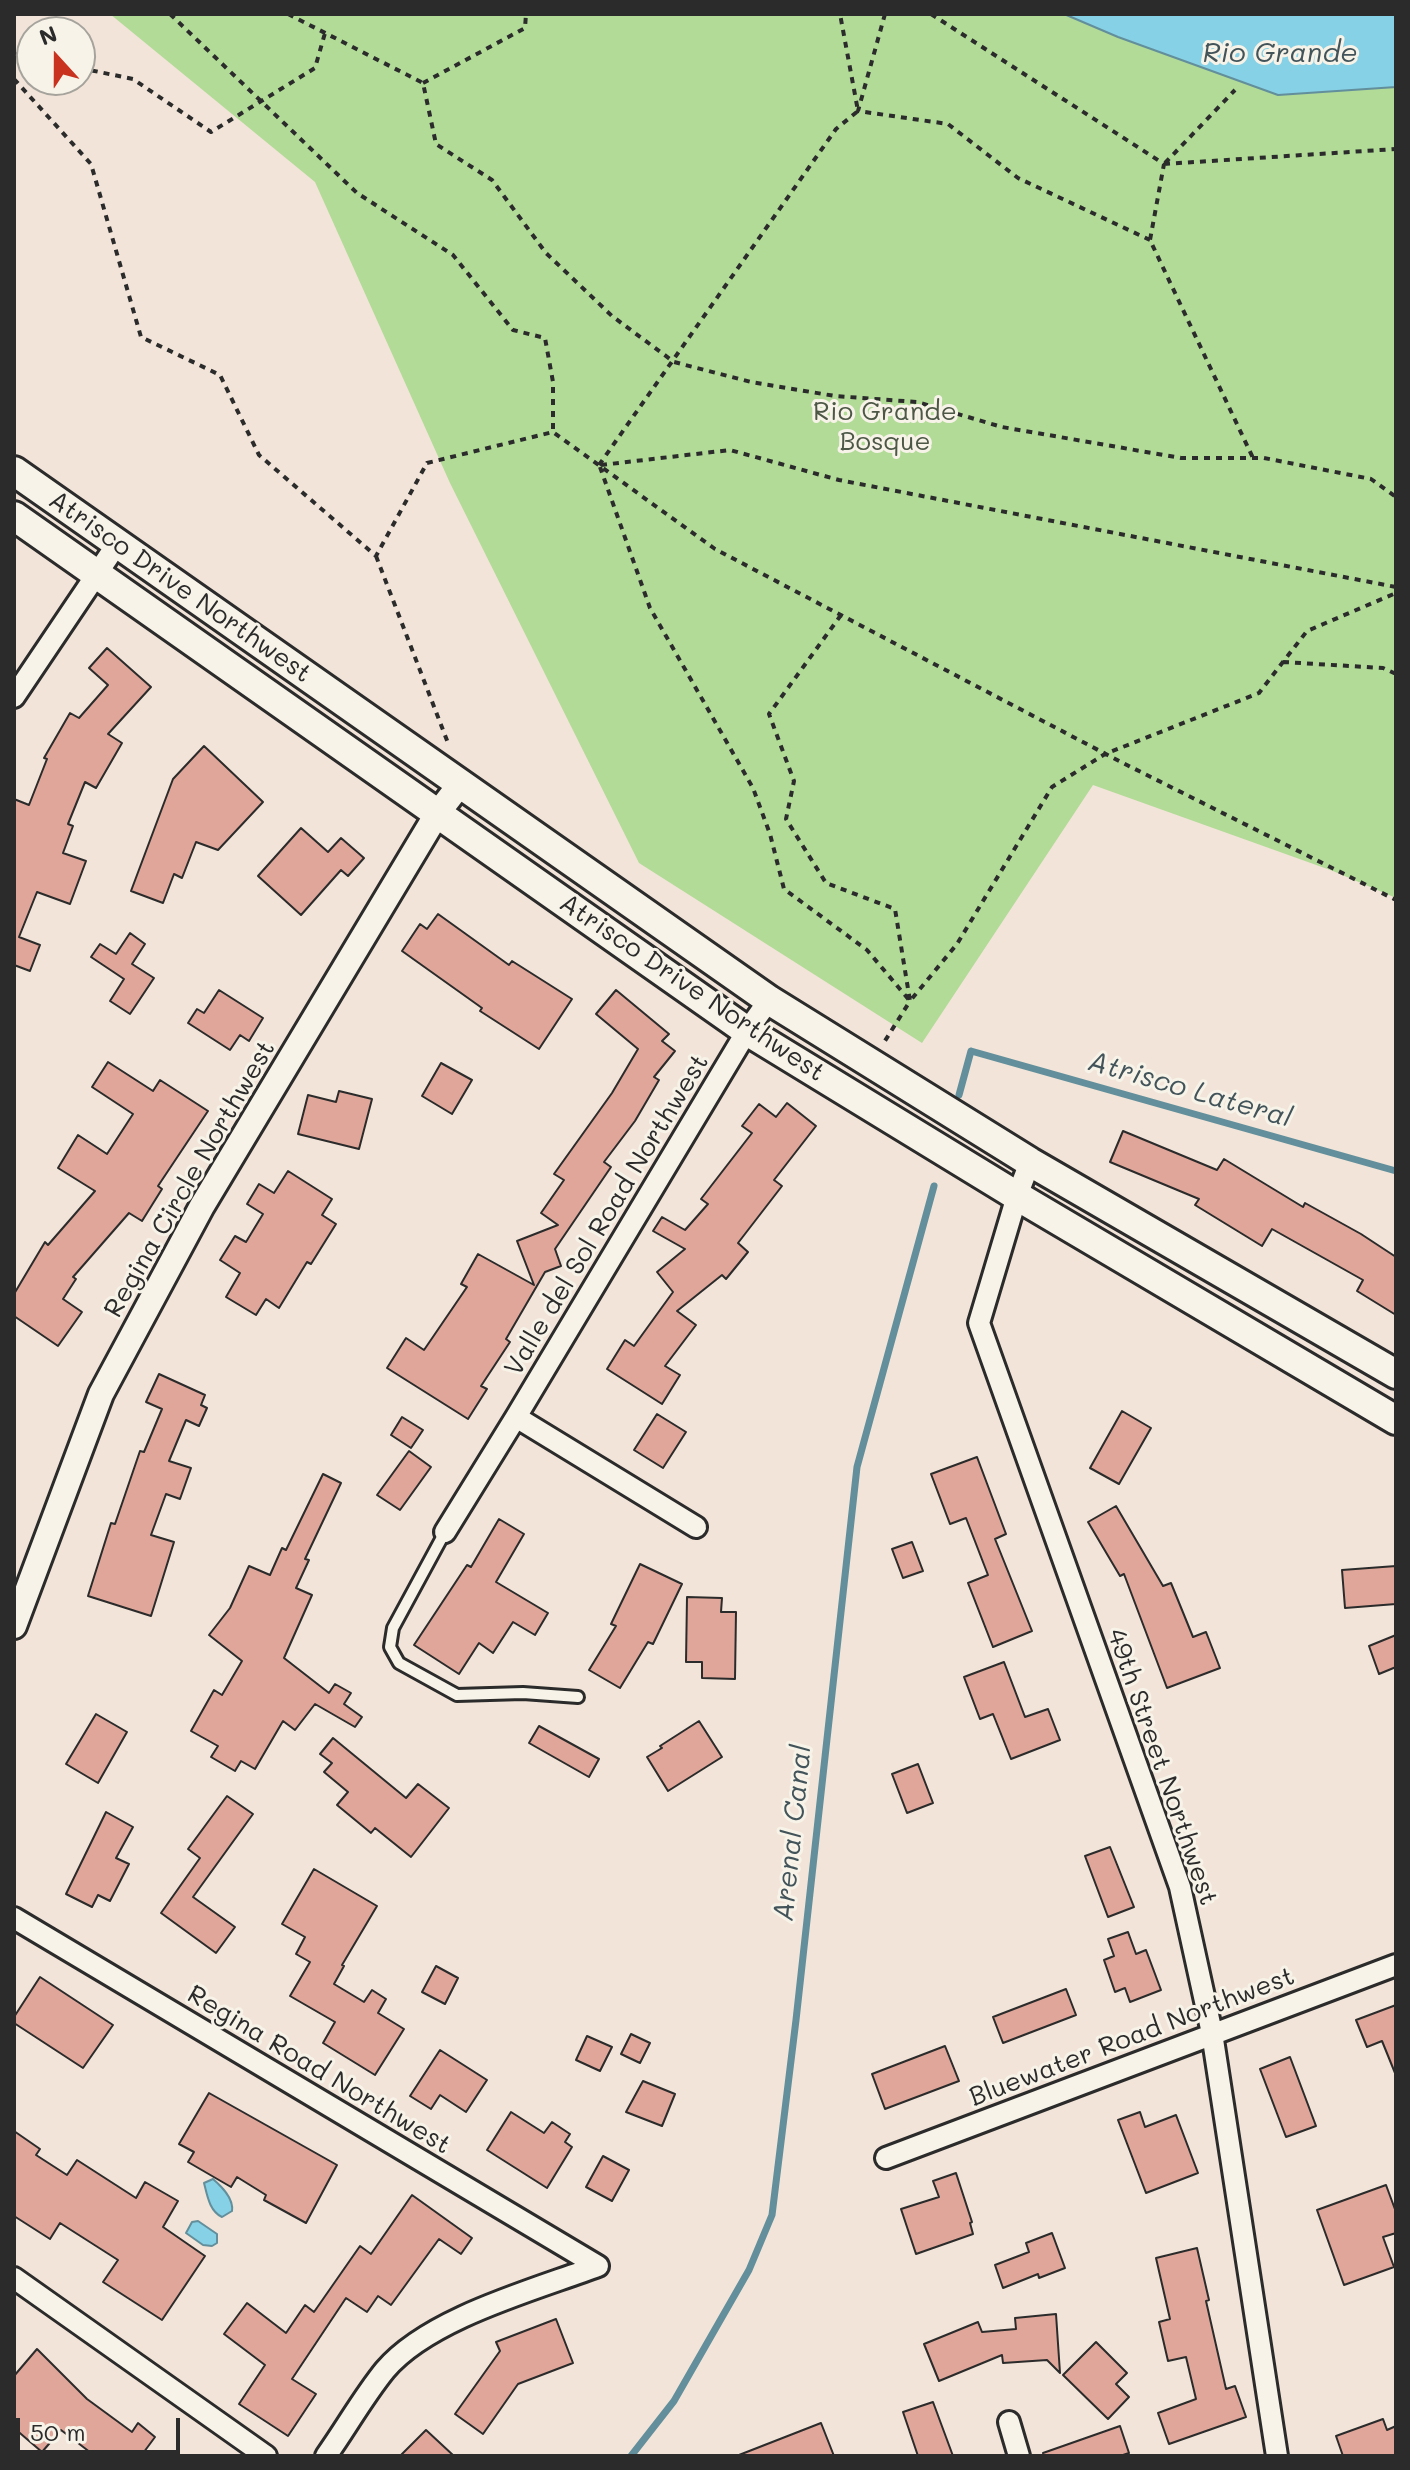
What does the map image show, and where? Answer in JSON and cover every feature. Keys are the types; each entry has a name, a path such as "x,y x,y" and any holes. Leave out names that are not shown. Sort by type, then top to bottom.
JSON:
{"main road":[{"name":"Atrisco Drive Northwest","path":"14,471 769,1000 1030,1162 1396,1374"},
{"name":"Atrisco Drive Northwest","path":"14,516 747,1031 1017,1196 1396,1420"}],"street":[{"path":"14,697 117,544"},
{"name":"Regina Circle Northwest","path":"14,1626 101,1394 202,1206 437,814 461,783"},
{"name":"Valle del Sol Road Northwest","path":"445,1532 747,1031 769,1000"},
{"name":"49th Street Northwest","path":"1030,1162 979,1323 1180,1887 1212,2033 1277,2456"},
{"name":"Valle del Sol Road Northwest","path":"516,1417 696,1527"},
{"name":"Regina Road Northwest","path":"14,1918 598,2266 460,2318 418,2340 386,2369 326,2456"},
{"name":"Bluewater Road Northwest","path":"886,2158 1396,1965"},
{"path":"14,2278 266,2456"},
{"path":"1009,2422 1019,2456"}],"lane":[{"path":"445,1532 393,1628 390,1647 399,1663 457,1695 523,1693 578,1697"}],"path":[{"path":"170,14 357,193 453,255 513,330 545,338 553,382 553,432"},
{"path":"288,14 423,83"},
{"path":"423,83 525,28 526,14"},
{"path":"840,14 858,111"},
{"path":"599,465 836,129 858,111 885,14"},
{"path":"931,14 1164,164 1396,149"},
{"path":"96,71 133,79 211,132 315,68 325,33"},
{"path":"14,79 91,164 141,337 220,375 259,455 376,556 448,745"},
{"path":"423,83 436,144 492,180 546,253 612,316 674,362 751,382 835,396 917,402 1002,427 1181,458 1253,458 1371,479 1396,497"},
{"path":"1235,90 1164,164 1150,240 1253,458"},
{"path":"858,111 948,124 1018,178 1150,240"},
{"path":"376,556 427,463 553,432 715,549 1105,754 1396,900"},
{"path":"599,465 730,450 839,480 1396,587"},
{"path":"599,465 650,608 753,788 770,834 784,889 867,950 910,1001"},
{"path":"879,1050 910,1001 957,944 1052,787 1105,754 1259,693 1307,631 1396,593"},
{"path":"841,615 769,714 794,781 786,819 826,883 895,909 910,1001"},
{"path":"1283,662 1383,668 1396,674"}],"green space":[{"name":"Rio Grande Bosque","path":"110,14 1064,14 1278,95 1396,87 1396,898 1333,871 1093,785 922,1043 639,863 450,483 315,182"}],"water":[{"name":"Rio Grande","path":"1064,14 1396,14 1396,87 1278,95"},
{"path":"213,2179 231,2202 232,2211 222,2217 211,2207 204,2183"},
{"path":"198,2221 217,2234 217,2243 203,2245 186,2233 192,2222"}],"building":[{"path":"107,648 151,687 108,734 122,743 96,788 85,782 68,824 73,826 63,853 86,861 70,904 37,892 19,937 40,945 30,971 14,965 14,799 29,805 47,759 44,758 70,713 79,718 108,685 89,668"},
{"path":"204,746 263,802 218,850 196,842 182,878 174,874 163,903 131,891 173,779"},
{"path":"301,828 328,852 341,838 364,858 348,876 341,870 301,915 258,876"},
{"path":"438,914 509,965 512,961 572,999 539,1049 480,1011 482,1008 402,951 420,924 427,929"},
{"path":"130,933 145,944 132,964 154,978 130,1014 110,1001 124,979 91,957 100,944 116,954"},
{"path":"219,990 263,1018 249,1041 240,1035 230,1050 188,1023 197,1009 204,1013"},
{"path":"616,990 669,1034 662,1041 675,1051 654,1077 659,1080 635,1121 604,1162 611,1167 555,1249 561,1266 545,1272 506,1339 510,1342 481,1386 487,1389 468,1419 387,1368 406,1338 424,1350 467,1287 461,1284 478,1254 534,1285 517,1241 558,1225 541,1213 564,1180 554,1174 612,1093 638,1049 596,1014"},
{"path":"108,1062 153,1091 160,1080 208,1111 158,1186 162,1189 142,1221 129,1213 73,1277 76,1279 63,1299 82,1312 58,1346 14,1316 14,1294 45,1242 48,1245 95,1191 58,1168 78,1135 107,1154 133,1114 92,1087"},
{"path":"441,1063 472,1080 452,1114 422,1096"},
{"path":"339,1091 372,1099 359,1149 298,1134 308,1095 336,1102"},
{"path":"787,1103 816,1126 774,1180 782,1186 738,1243 748,1252 726,1279 722,1275 677,1311 696,1325 665,1366 680,1375 662,1404 607,1369 625,1340 634,1346 673,1292 657,1272 685,1249 653,1231 662,1217 685,1230 708,1204 701,1199 752,1133 742,1126 759,1104 776,1117"},
{"path":"1123,1131 1217,1170 1224,1159 1303,1207 1305,1203 1361,1234 1396,1257 1396,1315 1357,1291 1363,1280 1272,1229 1262,1246 1195,1205 1199,1199 1110,1162"},
{"path":"288,1171 332,1199 322,1215 336,1224 311,1264 307,1262 279,1308 266,1299 256,1315 226,1297 240,1273 220,1260 235,1236 246,1242 263,1214 247,1204 259,1184 274,1193"},
{"path":"159,1374 205,1395 201,1405 207,1408 199,1426 186,1420 169,1461 191,1468 180,1499 166,1494 151,1535 174,1542 151,1616 88,1596 111,1523 115,1524 140,1451 144,1452 162,1409 146,1402"},
{"path":"1122,1411 1151,1428 1119,1484 1090,1468"},
{"path":"657,1414 686,1432 663,1468 634,1450"},
{"path":"402,1417 423,1430 411,1448 391,1435"},
{"path":"409,1451 431,1467 400,1510 377,1495"},
{"path":"977,1457 1006,1534 995,1539 1032,1631 993,1647 968,1583 988,1575 966,1518 950,1524 931,1474"},
{"path":"323,1474 341,1483 305,1559 309,1560 296,1588 312,1595 284,1658 329,1693 335,1684 351,1693 344,1704 362,1717 355,1727 315,1704 295,1730 283,1721 255,1769 241,1761 235,1771 211,1757 218,1746 191,1731 214,1690 222,1695 242,1661 209,1635 230,1608 249,1566 270,1575 282,1548 286,1550"},
{"path":"1116,1506 1163,1586 1171,1583 1193,1637 1206,1632 1220,1668 1167,1688 1124,1574 1120,1576 1088,1522"},
{"path":"499,1519 524,1534 496,1582 548,1613 535,1635 513,1622 493,1653 479,1643 459,1674 414,1645 467,1565 471,1567"},
{"path":"912,1542 923,1571 903,1578 892,1549"},
{"path":"640,1564 682,1584 653,1644 648,1642 620,1688 589,1670 616,1626 611,1624"},
{"path":"1396,1566 1396,1604 1345,1608 1342,1570"},
{"path":"687,1597 722,1598 721,1612 736,1612 735,1679 702,1678 702,1662 686,1662"},
{"path":"1396,1635 1396,1667 1379,1674 1369,1646"},
{"path":"1004,1662 1025,1717 1048,1709 1060,1740 1011,1759 993,1714 980,1719 964,1677"},
{"path":"96,1714 127,1732 98,1783 66,1764"},
{"path":"699,1721 722,1757 668,1791 647,1757"},
{"path":"539,1726 599,1759 589,1777 529,1743"},
{"path":"333,1738 406,1798 418,1784 449,1808 411,1857 375,1828 371,1833 337,1805 348,1792 324,1772 332,1763 320,1754"},
{"path":"918,1764 933,1803 907,1813 892,1774"},
{"path":"227,1796 253,1814 193,1897 235,1927 216,1953 161,1913 200,1858 188,1849"},
{"path":"106,1812 133,1827 116,1858 129,1864 110,1901 98,1895 92,1907 66,1894"},
{"path":"1110,1847 1134,1907 1108,1917 1085,1856"},
{"path":"314,1869 377,1906 334,1984 364,2002 372,1990 386,1999 378,2013 404,2029 375,2075 323,2043 335,2022 290,1996 310,1962 296,1954 305,1937 282,1924"},
{"path":"1128,1932 1136,1954 1146,1950 1161,1990 1130,2002 1125,1988 1115,1992 1104,1960 1114,1956 1108,1939"},
{"path":"436,1966 458,1978 445,2004 422,1992"},
{"path":"40,1977 113,2025 83,2068 14,2023 14,2017"},
{"path":"1066,1989 1076,2015 1003,2043 993,2017"},
{"path":"1396,2005 1395,2073 1382,2041 1367,2047 1356,2020"},
{"path":"631,2034 650,2043 640,2063 621,2054"},
{"path":"587,2036 612,2047 600,2071 576,2060"},
{"path":"945,2046 959,2081 885,2109 872,2074"},
{"path":"440,2050 487,2080 466,2112 440,2095 431,2109 410,2096"},
{"path":"1290,2057 1316,2126 1286,2137 1260,2069"},
{"path":"643,2081 675,2094 662,2126 626,2112"},
{"path":"209,2093 337,2165 306,2223 264,2200 266,2195 237,2177 231,2187 188,2162 194,2152 179,2144"},
{"path":"511,2112 544,2133 552,2122 570,2134 565,2142 572,2147 547,2188 487,2150"},
{"path":"1140,2112 1145,2127 1176,2115 1198,2173 1146,2193 1118,2120"},
{"path":"14,2131 40,2149 36,2155 67,2175 77,2160 136,2198 145,2182 178,2201 163,2227 205,2256 162,2320 103,2282 118,2260 60,2223 50,2239 14,2216"},
{"path":"603,2156 629,2170 612,2201 586,2187"},
{"path":"956,2173 973,2234 916,2254 901,2209 939,2197 933,2181"},
{"path":"1386,2185 1396,2212 1396,2233 1383,2237 1394,2267 1344,2285 1317,2210"},
{"path":"412,2195 472,2238 461,2254 439,2239 391,2305 378,2296 367,2312 346,2298 292,2379 316,2394 288,2436 239,2404 265,2365 224,2334 247,2303 286,2333 305,2305 314,2312 360,2246 371,2254"},
{"path":"1052,2233 1065,2268 1039,2278 1038,2274 1003,2288 995,2265 1029,2252 1026,2243"},
{"path":"1197,2248 1226,2389 1235,2386 1246,2417 1169,2444 1158,2413 1196,2399 1186,2357 1168,2361 1159,2322 1170,2319 1156,2258"},
{"path":"1056,2314 1060,2373 1047,2360 1003,2363 1002,2355 939,2381 924,2344 978,2322 982,2332 1016,2329 1015,2318"},
{"path":"556,2319 573,2363 518,2384 483,2434 455,2414 500,2351 496,2342"},
{"path":"1096,2342 1127,2373 1116,2384 1129,2397 1108,2419 1063,2375"},
{"path":"37,2349 87,2399 132,2432 138,2423 155,2437 141,2456 95,2456 61,2430 42,2452 14,2428 14,2376"},
{"path":"933,2402 953,2456 918,2456 903,2412"},
{"path":"1383,2419 1387,2430 1396,2426 1396,2456 1343,2456 1336,2436"},
{"path":"821,2423 834,2456 739,2456 739,2455"},
{"path":"1120,2426 1129,2453 1120,2456 1044,2456 1043,2453"},
{"path":"426,2430 454,2456 400,2456"}],"waterway":[{"name":"Atrisco Lateral","path":"959,1095 971,1051 1396,1171"},
{"name":"Arenal Canal","path":"631,2456 674,2401 749,2270 772,2215 857,1467 934,1186"}]}
